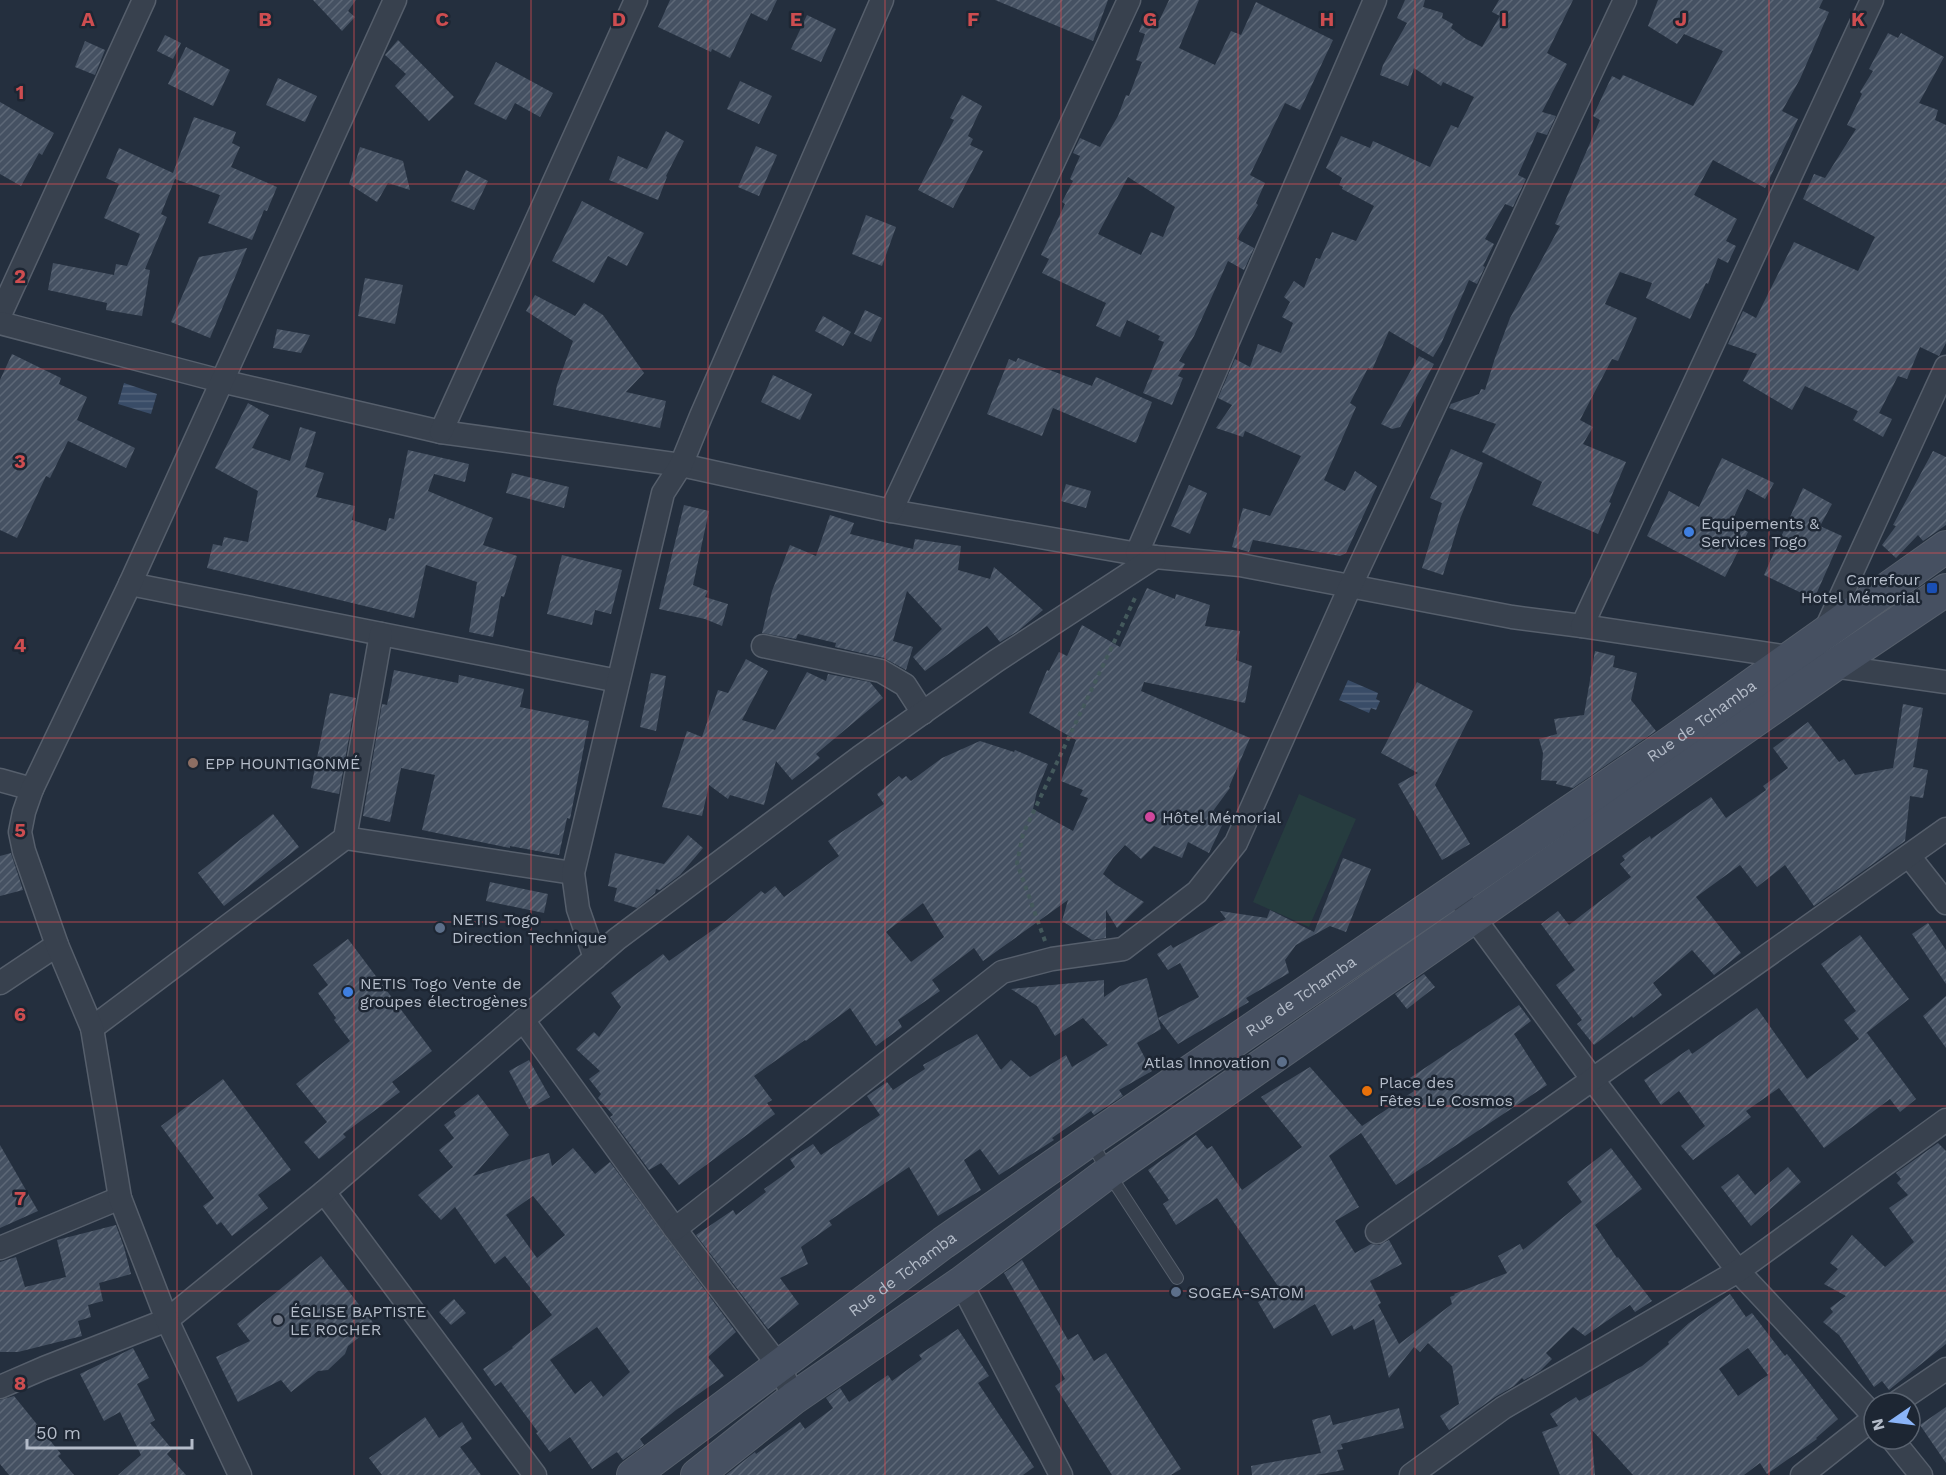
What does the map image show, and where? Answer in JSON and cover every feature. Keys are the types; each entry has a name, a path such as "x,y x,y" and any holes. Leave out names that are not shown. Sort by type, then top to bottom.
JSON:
{"street":[{"path":"0,315 144,0"},
{"path":"240,1475 167,1320 120,1198 92,1028 57,945 24,851 20,832 32,789 130,584 395,0"},
{"path":"441,432 636,0"},
{"path":"596,958 578,909 573,873 663,493 681,465 700,416 882,0"},
{"path":"891,511 1129,0"},
{"path":"0,1387 167,1320 324,1192 617,939 860,757 1146,555 1375,0"},
{"path":"675,1229 1002,972 1052,959 1123,949 1197,892 1217,868 1236,843 1350,587 1625,0"},
{"path":"1582,626 1872,0"},
{"path":"0,323 221,381 441,432 681,465 891,511 1146,555 1240,565 1512,617 1946,682"},
{"path":"1824,633 1946,367"},
{"name":"Rue de Tchamba","path":"633,1475 943,1243 1670,743 1946,547"},
{"path":"130,584 618,681"},
{"name":"Rue de Tchamba","path":"697,1475 794,1398 961,1283 1109,1172 1833,666 1946,590"},
{"path":"92,1028 345,838 381,634"},
{"path":"763,646 881,671 905,686 923,713"},
{"path":"0,780 32,789"},
{"path":"1377,1232 1946,829"},
{"path":"345,838 573,873"},
{"path":"1909,856 1946,903"},
{"path":"1455,892 1593,1080 1738,1271 1862,1404"},
{"path":"0,983 57,945"},
{"path":"523,1020 675,1229 779,1366 794,1398"},
{"path":"1411,1475 1503,1408 1738,1271 1946,1120"},
{"path":"324,1192 535,1475"},
{"path":"0,1248 120,1198"},
{"path":"961,1283 1061,1475"},
{"path":"1914,1391 1946,1369"},
{"path":"1802,1475 1862,1427"},
{"path":"1902,1451 1921,1475"}],"lane":[{"path":"1090,1140 1177,1278"}],"path":[{"path":"1052,959 1017,863 1023,834 1146,555"}],"green space":[{"path":"1299,794 1356,819 1309,927 1253,902"}],"water":[{"path":"124,383 157,394 151,414 118,404"},
{"path":"1348,680 1378,693 1376,699 1380,701 1376,710 1371,708 1369,713 1339,700"}],"building":[{"path":"313,0 356,0 348,11 355,17 342,31"},
{"path":"670,0 777,0 767,21 751,13 730,58 712,49 711,52 658,27"},
{"path":"995,0 1108,0 1093,41"},
{"path":"1169,0 1199,0 1179,48 1215,65 1231,31 1241,35 1256,2 1333,40 1300,110 1285,103 1250,175 1265,183 1256,203 1258,205 1237,239 1254,248 1244,270 1228,261 1194,336 1179,361 1185,364 1178,376 1183,378 1172,405 1143,393 1164,342 1158,340 1160,336 1127,320 1120,337 1096,326 1106,303 1042,273 1049,259 1041,255 1073,181 1070,179 1080,156 1073,153 1080,138 1100,147 1118,116 1126,95 1129,96 1142,62 1136,60 1145,34 1139,32 1145,16 1159,21","holes":["1128,177 1175,207 1163,237 1151,232 1141,255 1098,234"]},
{"path":"1405,0 1425,0 1423,7 1443,13 1442,18 1453,24 1451,28 1482,47 1500,16 1492,12 1499,0 1573,0 1547,53 1567,64 1542,112 1556,116 1547,135 1537,132 1518,175 1526,179 1513,207 1505,204 1485,239 1494,244 1483,266 1485,267 1477,284 1469,280 1433,357 1389,331 1372,370 1368,368 1350,403 1356,407 1324,480 1345,491 1355,471 1377,486 1346,553 1340,556 1253,540 1249,552 1232,547 1243,508 1270,516 1301,456 1245,431 1243,437 1216,428 1232,405 1218,398 1235,359 1250,367 1258,344 1281,353 1293,323 1282,317 1290,302 1284,297 1294,281 1304,288 1316,258 1320,259 1332,232 1356,241 1374,206 1342,189 1343,187 1339,185 1342,178 1326,168 1341,136 1370,148 1373,141 1430,167 1451,125 1458,128 1474,97 1443,82 1441,86 1414,68 1408,86 1380,75 1383,65 1407,23 1397,18"},
{"path":"1658,0 1823,0 1819,8 1829,12 1800,79 1782,111 1798,119 1765,188 1713,160 1694,195 1737,219 1726,241 1736,246 1728,263 1718,258 1690,319 1646,298 1652,283 1620,272 1605,304 1637,318 1618,361 1612,359 1580,420 1593,427 1583,444 1626,462 1598,534 1532,505 1542,482 1482,452 1496,424 1449,408 1451,404 1479,394 1481,389 1485,390 1510,318 1560,226 1555,224 1600,120 1593,116 1612,76 1620,80 1623,75 1693,106 1723,51 1684,34 1677,44 1648,26"},
{"path":"807,15 836,29 821,62 791,49"},
{"path":"1888,33 1898,38 1901,33 1944,57 1919,103 1938,110 1935,120 1946,125 1946,343 1939,356 1920,347 1907,379 1898,376 1879,413 1892,419 1883,437 1853,420 1858,411 1805,386 1792,410 1743,381 1757,354 1728,344 1743,311 1756,318 1794,242 1858,271 1875,237 1803,199 1814,174 1825,178 1856,129 1847,125 1862,94 1860,92 1873,71 1869,69"},
{"path":"165,35 181,43 173,59 157,51"},
{"path":"398,40 454,97 429,121 395,86 406,74 385,55"},
{"path":"85,41 105,50 95,75 75,67"},
{"path":"186,47 230,70 213,106 168,84"},
{"path":"496,62 553,93 540,117 515,103 506,120 474,104"},
{"path":"278,78 317,96 305,122 266,105"},
{"path":"740,81 772,96 759,124 727,109"},
{"path":"962,95 982,106 968,136 973,139 970,145 983,151 953,208 918,190 954,120 950,118"},
{"path":"0,102 54,133 42,155 39,153 21,186 0,174"},
{"path":"194,117 236,132 232,143 240,147 231,167 277,187 267,211 264,210 252,240 208,223 220,195 175,179 161,214 167,217 145,269 150,270 142,316 106,310 107,303 48,290 53,263 114,275 116,264 127,266 140,234 104,218 119,184 106,178 119,148 173,173"},
{"path":"666,131 684,141 666,176 658,200 609,180 618,156 647,169"},
{"path":"756,146 777,155 759,196 738,187"},
{"path":"360,147 403,161 410,190 388,183 377,202 349,184"},
{"path":"466,170 488,181 474,210 451,201"},
{"path":"582,201 644,233 627,266 608,256 594,283 552,261"},
{"path":"866,215 896,227 882,266 852,254"},
{"path":"247,248 210,338 171,322 199,257"},
{"path":"365,278 403,285 395,324 358,316"},
{"path":"535,295 575,316 584,303 603,315 644,373 626,392 666,401 660,428 553,405 557,385 573,341 526,311"},
{"path":"865,310 882,318 871,342 854,334"},
{"path":"823,316 851,332 843,346 815,331"},
{"path":"277,329 310,335 301,353 273,348"},
{"path":"12,354 61,378 59,384 87,397 77,420 135,448 126,468 68,441 50,478 46,476 17,538 0,530 0,380"},
{"path":"1419,356 1434,364 1400,427 1392,429 1381,424"},
{"path":"1018,358 1092,386 1096,377 1152,402 1136,443 1053,408 1042,436 987,414 1009,359 1016,362"},
{"path":"773,375 812,394 800,420 761,402"},
{"path":"248,403 269,415 252,448 290,461 300,427 316,432 305,467 324,473 316,497 355,506 352,520 386,531 389,518 394,519 408,450 469,464 465,482 434,474 428,491 493,518 483,545 517,556 504,597 501,596 493,637 469,632 477,582 426,565 414,618 207,568 213,544 222,546 224,537 248,542 258,491 215,468"},
{"path":"1451,449 1483,463 1460,519 1443,575 1422,568 1442,503 1430,498"},
{"path":"1933,451 1946,457 1946,525 1923,541 1918,535 1896,558 1882,545 1896,526 1893,525"},
{"path":"1722,458 1774,483 1765,499 1747,489 1731,523 1748,532 1725,577 1647,536 1669,491 1699,507"},
{"path":"512,473 569,487 564,508 506,493"},
{"path":"1066,484 1091,491 1086,508 1061,501"},
{"path":"1189,485 1207,493 1190,534 1171,526"},
{"path":"1803,488 1832,504 1820,526 1842,536 1814,599 1764,575"},
{"path":"684,505 709,511 693,585 708,591 705,597 728,604 722,626 705,619 659,609"},
{"path":"830,515 854,523 850,534 913,549 915,539 961,546 958,570 990,579 994,567 1043,610 1018,631 1000,642 987,626 925,671 913,657 942,629 907,591 893,641 913,647 906,670 884,658 835,647 836,643 798,634 796,639 762,633 772,591 790,545 816,556"},
{"path":"562,555 622,570 611,614 595,610 592,625 547,614"},
{"path":"1147,588 1175,599 1176,594 1210,605 1205,626 1240,631 1236,660 1252,666 1245,703 1144,682 1141,691 1250,738 1230,788 1213,811 1226,817 1209,853 1188,842 1182,858 1154,846 1141,859 1125,845 1103,874 1144,902 1117,928 1106,910 1106,938 1092,940 1062,921 1068,900 983,961 974,948 932,980 940,991 898,1020 902,1027 876,1046 850,1008 754,1076 772,1100 767,1103 775,1114 679,1185 661,1163 649,1170 610,1117 613,1115 598,1098 601,1094 589,1079 600,1071 576,1049 594,1032 599,1037 621,1007 611,993 663,954 669,961 727,920 761,891 765,894 775,886 784,897 839,856 828,841 884,804 877,794 899,776 902,779 906,776 911,781 942,758 980,741 1014,752 1015,750 1048,764 1037,791 1033,809 1073,831 1088,798 1080,795 1083,790 1061,781 1076,740 1029,713 1047,670 1049,671 1059,652 1067,656 1082,625 1120,647","holes":["923,903 944,937 911,962 886,932"]},
{"path":"1595,651 1615,656 1613,667 1637,673 1631,700 1656,731 1573,788 1556,784 1557,781 1541,780 1543,753 1539,739 1557,734 1554,719 1584,715"},
{"path":"746,659 768,671 742,720 775,730 807,672 826,681 828,674 870,682 883,698 816,754 820,758 792,780 776,761 764,805 730,795 728,799 709,785 702,816 662,807 687,731 702,737 718,690 728,693"},
{"path":"394,670 458,683 459,675 524,689 520,707 589,721 570,819 567,818 559,855 510,846 510,848 422,830 435,775 401,768 390,822 363,816 382,704 387,705"},
{"path":"651,673 666,676 656,731 640,727"},
{"path":"1417,682 1473,711 1435,785 1470,844 1442,860 1398,784 1418,773 1381,753"},
{"path":"330,693 356,698 339,794 311,788"},
{"path":"1903,704 1923,708 1913,767 1928,770 1923,798 1910,796 1905,841 1814,906 1785,865 1757,887 1740,865 1696,897 1741,953 1714,975 1692,950 1653,983 1662,995 1594,1045 1577,1024 1582,1020 1556,985 1575,970 1541,924 1558,911 1569,925 1631,877 1620,864 1625,860 1622,856 1650,836 1651,839 1711,797 1726,818 1766,790 1763,786 1788,768 1773,748 1808,722 1839,762 1844,759 1855,775 1893,768"},
{"path":"273,814 299,847 224,906 198,873"},
{"path":"688,835 703,848 680,875 660,890 656,889 655,893 637,908 614,901 617,888 608,886 615,853 664,864"},
{"path":"11,853 23,890 0,896 0,856"},
{"path":"1343,858 1371,869 1346,932 1330,926 1296,945 1285,960 1289,973 1246,998 1249,1002 1178,1044 1158,1018 1199,997 1180,963 1168,970 1157,954 1171,945 1173,948 1226,919 1220,911 1267,918 1270,910 1314,932"},
{"path":"490,882 548,894 544,913 486,901"},
{"path":"1928,923 1946,950 1946,984 1912,934"},
{"path":"1860,935 1909,999 1865,1034 1867,1033 1916,1099 1900,1112 1890,1099 1824,1148 1779,1088 1746,1111 1751,1117 1693,1160 1681,1146 1705,1126 1679,1091 1661,1105 1644,1080 1689,1049 1692,1054 1757,1008 1807,1079 1859,1039 1844,1020 1856,1011 1821,964"},
{"path":"348,939 432,1051 392,1082 400,1092 343,1134 346,1137 319,1159 304,1142 327,1122 296,1084 350,1041 318,993 328,985 313,965"},
{"path":"1424,974 1435,987 1407,1009 1395,994"},
{"path":"1147,978 1161,1029 1137,1043 1152,1071 1119,1090 1123,1096 1094,1115 1091,1111 1052,1138 1054,1140 999,1175 980,1149 964,1160 981,1190 938,1216 909,1167 829,1221 832,1225 801,1247 808,1264 780,1278 799,1304 768,1329 696,1235 733,1210 736,1215 766,1192 764,1189 795,1167 790,1159 813,1144 821,1155 880,1115 867,1096 887,1082 893,1090 925,1069 923,1065 977,1034 1001,1070 1011,1060 1030,1077 1066,1055 1072,1067 1108,1045 1083,1018 1055,1036 1037,1006 1011,989 1104,980 1104,997 1120,986"},
{"path":"1946,996 1946,1048 1923,1016"},
{"path":"1519,1005 1531,1021 1514,1034 1547,1085 1396,1185 1361,1133 1329,1156 1359,1207 1335,1221 1355,1253 1371,1244 1379,1245 1389,1240 1402,1264 1370,1281 1381,1303 1378,1305 1399,1344 1452,1304 1450,1297 1454,1294 1507,1273 1498,1256 1520,1244 1523,1250 1582,1202 1567,1182 1611,1148 1642,1189 1595,1225 1617,1258 1652,1301 1635,1312 1630,1305 1585,1336 1573,1327 1546,1353 1552,1359 1540,1371 1524,1380 1522,1378 1514,1386 1449,1430 1440,1416 1459,1404 1452,1366 1428,1343 1420,1352 1414,1347 1389,1378 1374,1319 1354,1330 1352,1325 1332,1336 1315,1304 1274,1329 1258,1302 1280,1289 1217,1198 1176,1225 1163,1204 1169,1200 1148,1170 1196,1135 1207,1149 1212,1146 1242,1190 1302,1147 1261,1097 1310,1067 1362,1126 1414,1091 1407,1080"},
{"path":"529,1060 550,1097 529,1109 509,1071"},
{"path":"223,1079 291,1170 258,1195 268,1208 232,1236 221,1222 217,1225 203,1206 214,1198 161,1126"},
{"path":"478,1094 509,1135 473,1176 549,1153 552,1166 573,1148 595,1174 610,1162 736,1332 708,1357 724,1376 640,1439 644,1445 623,1460 617,1452 592,1469 570,1437 550,1452 501,1382 495,1386 483,1369 513,1348 552,1315 505,1256 495,1264 455,1207 441,1220 418,1195 453,1167 439,1150 454,1138 444,1125 456,1116 454,1112","holes":["533,1196 565,1235 537,1258 506,1215","597,1327 630,1372 603,1397 591,1381 575,1394 550,1360"]},
{"path":"1938,1143 1946,1151 1946,1344 1889,1390 1882,1381 1874,1387 1839,1335 1823,1322 1833,1312 1830,1308 1846,1296 1824,1284 1838,1269 1830,1263 1852,1235 1885,1267 1914,1242 1889,1208 1908,1195 1897,1183 1901,1179 1896,1173"},
{"path":"0,1145 38,1211 0,1228"},
{"path":"1788,1167 1801,1182 1751,1226 1721,1187 1738,1174 1755,1195"},
{"path":"116,1225 131,1274 99,1283 103,1301 88,1305 91,1317 78,1321 82,1336 18,1352 0,1352 0,1262 16,1257 25,1287 66,1277 57,1240"},
{"path":"321,1256 375,1325 348,1346 345,1354 328,1370 318,1371 291,1392 281,1380 238,1402 216,1357 250,1341 237,1324"},
{"path":"1022,1260 1068,1340 1078,1334 1094,1361 1106,1353 1181,1469 1171,1475 1112,1475 1055,1386 1065,1379 1004,1273"},
{"path":"1730,1294 1746,1317 1752,1313 1838,1419 1817,1439 1767,1474 1760,1463 1744,1475 1633,1475 1591,1429 1595,1475 1560,1475 1542,1432 1558,1426 1550,1414 1576,1397 1579,1401 1642,1366 1669,1344 1668,1342 1689,1323","holes":["1748,1348 1768,1375 1738,1396 1719,1369"]},
{"path":"454,1299 466,1313 451,1325 439,1312"},
{"path":"958,1329 989,1376 978,1383 1034,1467 1023,1475 726,1475 755,1452 756,1454 800,1422 805,1429 833,1408 826,1398 840,1388 849,1402 888,1375 892,1381 922,1359 919,1355"},
{"path":"133,1348 149,1378 137,1384 155,1420 150,1423 172,1449 167,1454 186,1475 118,1475 141,1455 120,1412 104,1421 80,1374"},
{"path":"14,1396 61,1454 58,1456 74,1475 9,1475 0,1464 0,1400"},
{"path":"1946,1407 1946,1463 1922,1428 1922,1424"},
{"path":"1399,1408 1404,1428 1341,1444 1343,1449 1337,1450 1344,1470 1316,1475 1252,1475 1251,1466 1321,1453 1312,1420 1330,1415 1333,1425"},
{"path":"425,1417 439,1438 462,1422 472,1439 460,1447 481,1475 382,1475 369,1458"}],"place":[{"name":"Equipements & Services Togo","path":"1689,532"},
{"name":"Carrefour Hotel Mémorial","path":"1932,588"},
{"name":"EPP HOUNTIGONMÉ","path":"193,763"},
{"name":"Hôtel Mémorial","path":"1150,817"},
{"name":"NETIS Togo Direction Technique","path":"440,928"},
{"name":"NETIS Togo Vente de groupes électrogènes","path":"348,992"},
{"name":"Atlas Innovation","path":"1282,1062"},
{"name":"Place des Fêtes Le Cosmos","path":"1367,1091"},
{"name":"SOGEA-SATOM","path":"1176,1292"},
{"name":"ÉGLISE BAPTISTE LE ROCHER","path":"278,1320"}]}
